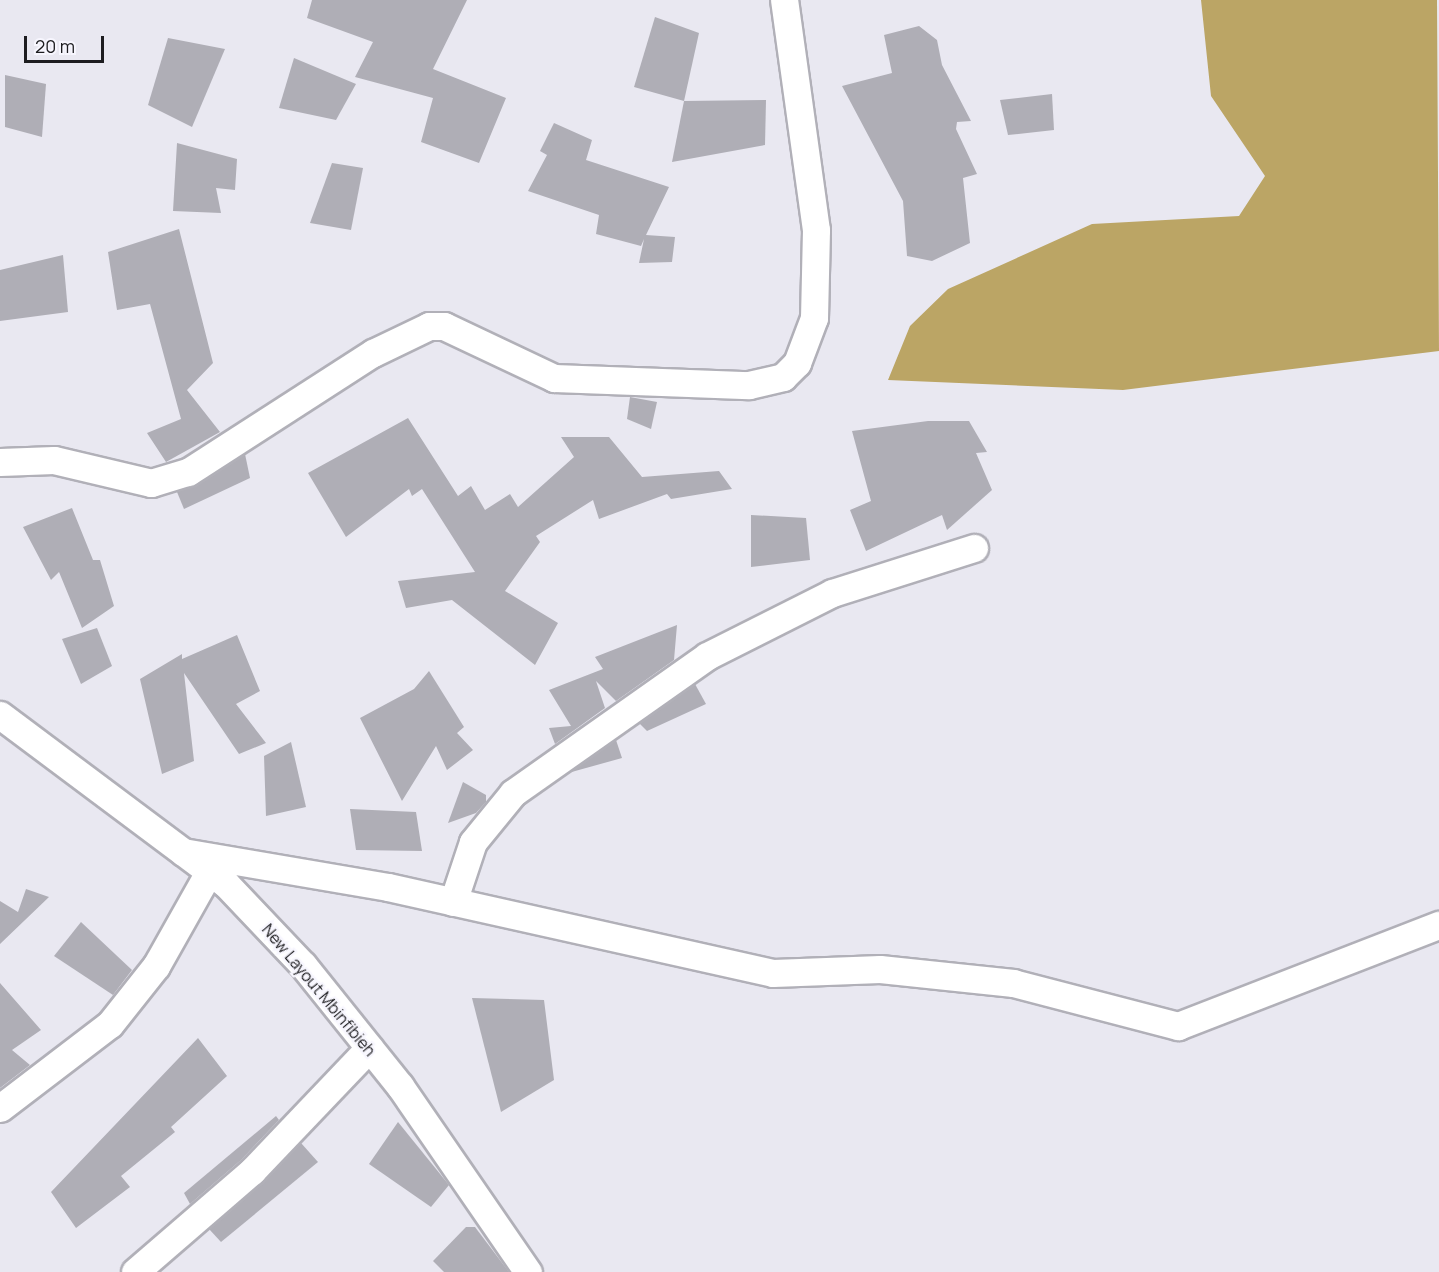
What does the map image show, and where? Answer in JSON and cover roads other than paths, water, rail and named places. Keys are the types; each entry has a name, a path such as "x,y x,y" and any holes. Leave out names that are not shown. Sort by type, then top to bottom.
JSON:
{"street":[{"path":"0,462 54,460 151,483 188,472 373,353 429,326 444,326 554,378 749,385 783,377 808,342 814,318 816,230 784,0"},
{"path":"453,902 473,842 513,794 707,656 832,593 974,548"},
{"name":"New Layout Mbinfibieh","path":"0,716 209,872 303,965 369,1048 528,1272"},
{"path":"183,852 453,902 773,973 880,969 1013,983 1178,1026 1439,925"},
{"path":"0,1108 110,1024 156,966 209,872"},
{"path":"135,1272 252,1171 369,1048"}]}
